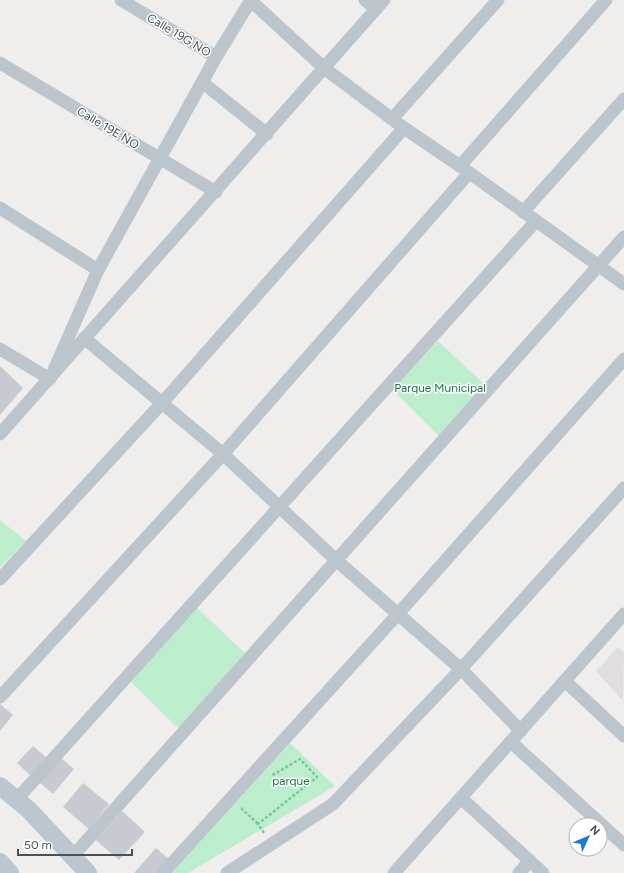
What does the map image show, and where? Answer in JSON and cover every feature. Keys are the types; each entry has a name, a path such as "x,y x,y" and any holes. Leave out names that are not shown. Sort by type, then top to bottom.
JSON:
{"main road":[{"path":"0,786 29,810 88,873"},
{"path":"0,862 10,873"}],"street":[{"name":"Calle 19G NO","path":"121,0 216,57"},
{"path":"50,378 98,270 159,158 250,0 324,68 404,128 522,212 536,220 624,284"},
{"path":"0,434 84,338 216,192 380,5 365,0"},
{"path":"392,119 498,0"},
{"path":"0,697 223,454 465,170 606,0"},
{"name":"Calle 19E NO","path":"0,63 216,192"},
{"path":"202,82 267,134"},
{"path":"522,212 624,99"},
{"path":"0,579 162,402 404,128"},
{"path":"0,208 98,270"},
{"path":"17,800 536,220"},
{"path":"73,856 624,238"},
{"path":"84,338 223,454 336,560 461,669 521,731"},
{"path":"0,349 50,378"},
{"path":"163,873 230,797 398,614 624,359"},
{"path":"227,873 333,804 461,669 624,488"},
{"path":"394,873 566,682 624,614"},
{"path":"566,682 624,736"},
{"path":"511,742 624,845"},
{"path":"461,798 543,873"},
{"path":"519,873 530,861"}],"path":[{"path":"258,824 317,777 300,759 270,777"},
{"path":"230,797 258,824 272,844"}],"shaded area":[{"path":"618,647 624,653 623,701 596,671"}],"green space":[{"name":"Parque Municipal","path":"438,341 486,386 440,437 393,390"},
{"path":"0,520 26,541 0,567"},
{"path":"196,607 245,653 179,729 131,682"},
{"name":"parque","path":"290,743 335,786 188,873 172,873"}],"building":[{"path":"0,366 23,388 0,415"},
{"path":"0,704 13,715 0,731"},
{"path":"33,746 47,758 31,776 17,763"},
{"path":"60,757 74,769 53,794 39,782"},
{"path":"83,783 109,804 89,829 63,807"},
{"path":"122,811 145,832 119,860 96,840"},
{"path":"156,848 169,859 157,873 134,873"}]}
